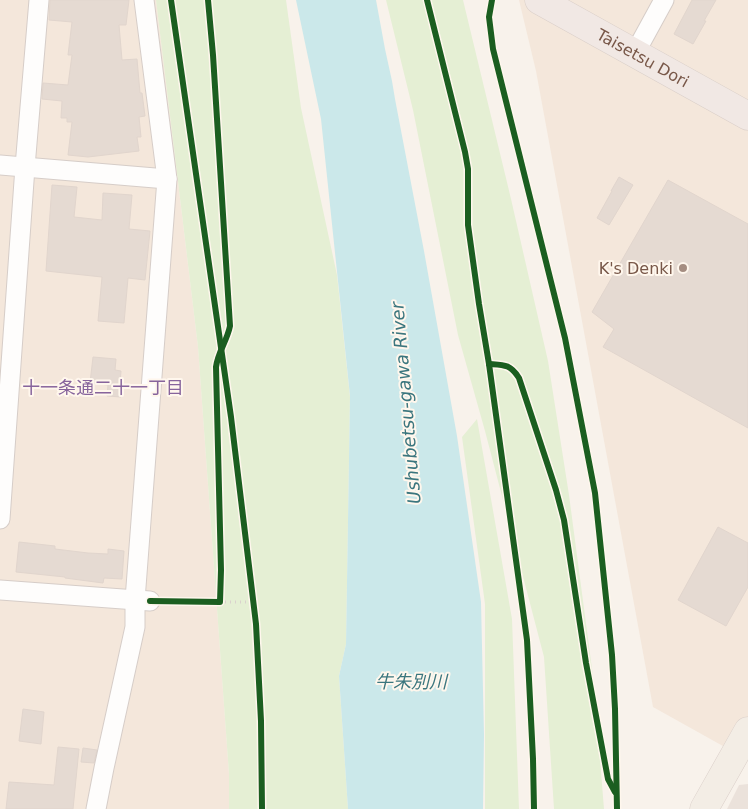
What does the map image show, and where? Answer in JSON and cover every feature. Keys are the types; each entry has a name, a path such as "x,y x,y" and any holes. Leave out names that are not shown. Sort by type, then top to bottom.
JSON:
{"highway":[{"name":"Taisetsu Dori","path":"539,0 748,116"}],"main road":[{"path":"704,809 745,741"}],"street":[{"path":"0,518 39,0"},
{"path":"96,809 135,627 143,600 167,179 144,0"},
{"path":"635,53 664,0"},
{"path":"0,165 167,179"},
{"path":"0,590 143,600"}],"path":[{"path":"212,602 253,606 252,593"},
{"path":"220,602 221,594"}],"shaded area":[{"path":"0,0 156,0 198,347 229,774 229,809 0,809"},
{"path":"519,0 748,0 748,760 653,707 536,71"},
{"path":"748,784 748,809 727,809 739,785"}],"green space":[{"path":"156,0 286,0 301,108 337,275 350,397 346,644 339,676 348,809 229,809 229,774 198,347"},
{"path":"386,0 463,0 548,361 569,495 594,684 604,809 554,809 544,657 458,335 413,110"},
{"path":"477,419 512,619 519,809 485,809 485,604 462,437"}],"water":[{"name":"牛朱別川","path":"296,0 376,0 457,436 481,602 484,735 483,809 348,809 339,676 346,644 350,396 321,119"}],"building":[{"path":"50,0 129,0 126,25 119,25 122,60 137,59 140,93 142,93 145,116 139,117 141,137 137,137 139,151 88,157 68,155 72,122 67,122 67,118 61,118 62,101 42,99 43,83 68,85 72,55 68,55 72,22 49,20"},
{"path":"692,0 716,0 693,44 674,34"},
{"path":"619,177 633,185 609,225 597,218"},
{"name":"K's Denki","path":"668,180 748,224 748,428 603,347 614,329 592,312"},
{"path":"52,185 77,187 74,217 102,220 103,193 132,195 129,229 150,231 145,280 128,278 124,323 98,321 102,277 46,271"},
{"path":"93,357 116,359 115,370 121,371 120,383 123,383 121,397 107,396 108,385 90,383"},
{"path":"718,527 748,543 748,587 726,626 678,600"},
{"path":"19,542 55,546 55,549 88,553 108,554 108,549 124,551 122,579 104,578 103,583 16,572"},
{"path":"23,709 44,712 41,744 19,741"},
{"path":"58,747 79,749 73,809 6,809 9,782 54,785"},
{"path":"83,748 97,750 94,763 81,762"}],"cycle path":[{"path":"171,0 231,417 256,624 261,721 262,809"},
{"path":"150,601 220,602 221,570 216,367 230,326 208,0"},
{"path":"427,0 468,169 468,225 527,640 534,809"},
{"path":"492,0 489,17 493,49 565,338 595,493 612,655 617,809"},
{"path":"489,364 506,366 513,370 519,378 556,490 564,520 586,663 608,779 615,792"}],"place":[{"name":"K's Denki","path":"683,268"}],"district":[{"name":"十一条通二十一丁目","path":"103,388"}],"water label":[{"name":"Ushubetsu-gawa River","path":"406,403"}]}
